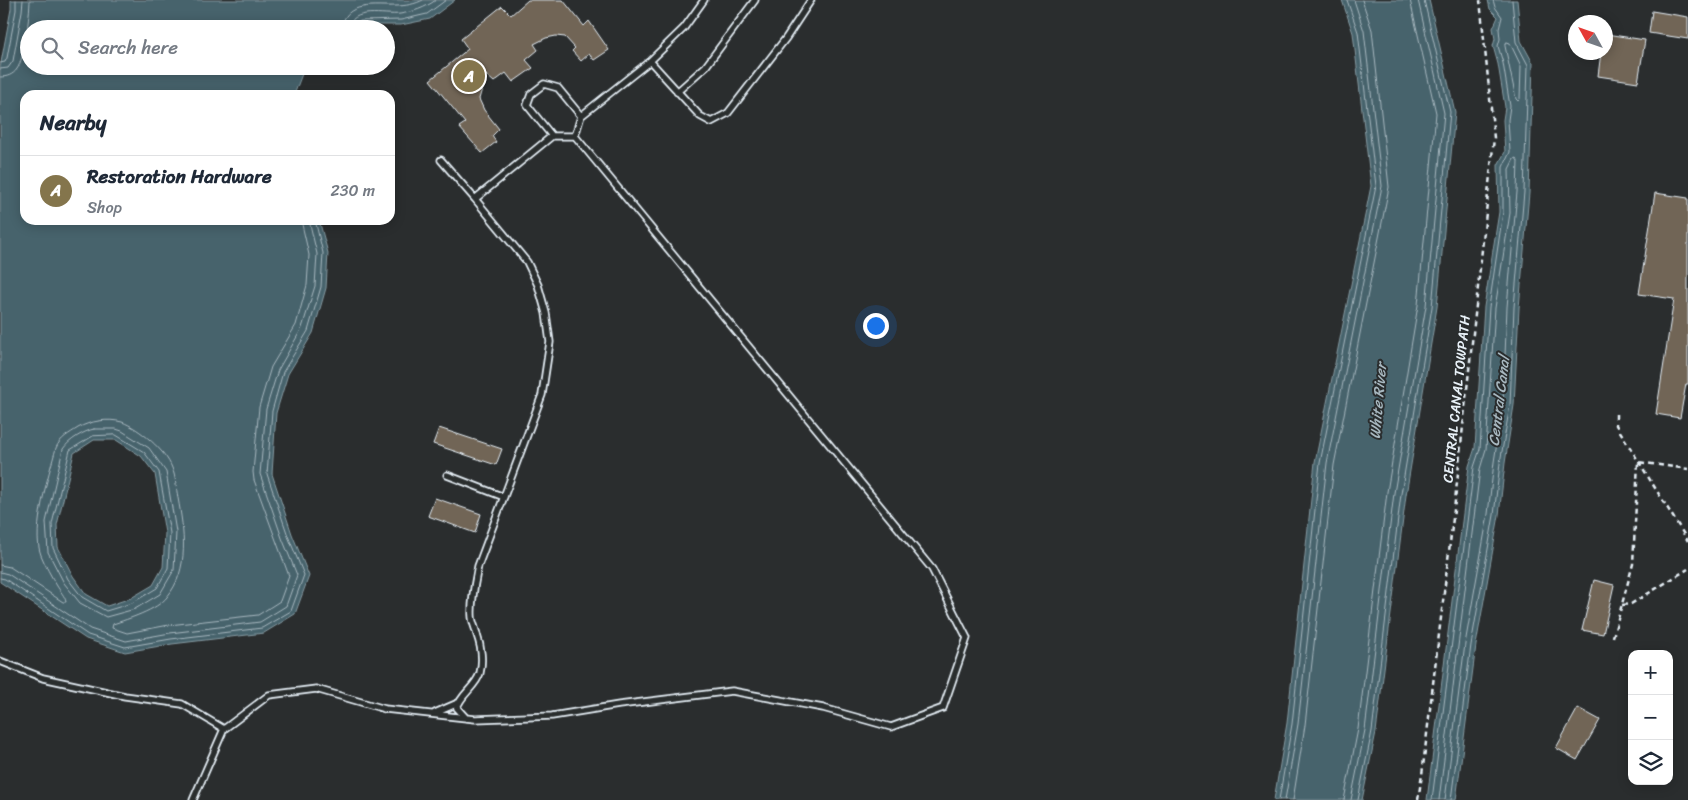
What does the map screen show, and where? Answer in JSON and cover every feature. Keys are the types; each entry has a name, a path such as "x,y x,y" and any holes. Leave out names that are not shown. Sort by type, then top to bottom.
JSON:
{"lane":[{"path":"575,136 580,116 650,61 684,28 704,0"},
{"path":"677,92 706,66 755,0"},
{"path":"650,61 700,116 711,122 728,113 786,38 812,0"},
{"path":"552,136 527,105 531,94 544,84 558,88 580,116"},
{"path":"475,199 552,136 575,136"},
{"path":"193,800 224,729 269,695 316,689 385,709 475,719 552,716 619,705 732,691 823,708 891,727 943,708 967,638 932,569 575,136"},
{"path":"430,714 458,702 472,688 480,674 482,655 472,618 473,592 478,566 542,395 550,342 546,313 538,285 527,262 441,160"},
{"path":"448,475 504,497"},
{"path":"0,661 43,678 125,696 182,704 224,729"},
{"path":"458,702 457,708 466,718"}],"path":[{"name":"CENTRAL CANAL TOWPATH","path":"1418,800 1453,520 1494,138 1480,0"},
{"path":"1616,414 1616,425 1688,541"},
{"path":"1638,462 1688,469"},
{"path":"1613,637 1633,564 1638,462"},
{"path":"1622,605 1631,604 1688,569"}],"water":[{"path":"11,0 455,0 430,19 401,25 395,25 395,20 20,20 20,75 302,75 296,90 20,90 20,225 320,225 328,253 326,288 313,333 288,374 276,413 272,474 292,534 309,576 295,614 264,633 172,644 125,652 86,639 0,582 0,68","holes":["94,440 116,440 141,456 155,474 165,533 163,567 153,585 131,598 107,606 86,594 73,576 58,547 57,525 74,453"]},
{"name":"White River","path":"1342,0 1429,0 1455,112 1437,307 1406,495 1376,732 1362,800 1274,800 1287,723 1315,462 1371,186 1353,33"},
{"name":"Central Canal","path":"1488,0 1517,0 1521,41 1533,63 1529,193 1519,308 1514,405 1499,515 1476,645 1456,800 1427,800 1469,466 1475,448 1484,307 1499,212 1498,165 1505,152 1503,120 1505,107 1493,46 1495,39 1493,28 1498,17 1490,9"}],"building":[{"path":"528,0 563,0 584,26 589,21 609,50 594,60 589,54 581,61 572,51 575,48 565,37 546,38 534,44 538,50 526,60 533,68 513,82 506,73 494,82 486,75 479,99 484,110 499,129 492,136 496,142 482,153 459,127 465,123 430,80 468,49 461,39 502,6 511,15"},
{"path":"1652,11 1688,17 1688,39 1649,33"},
{"path":"1613,35 1645,40 1638,82 1598,76 1600,60 1613,60"},
{"path":"1655,193 1688,198 1688,384 1686,384 1680,418 1656,414 1674,299 1639,294"},
{"path":"439,428 502,449 496,465 433,444"},
{"path":"435,498 481,514 475,533 428,516"},
{"path":"1594,580 1614,585 1603,634 1582,630"},
{"path":"1578,708 1600,720 1577,760 1556,748"}],"place":[{"name":"Restoration Hardware","path":"469,76"}]}
